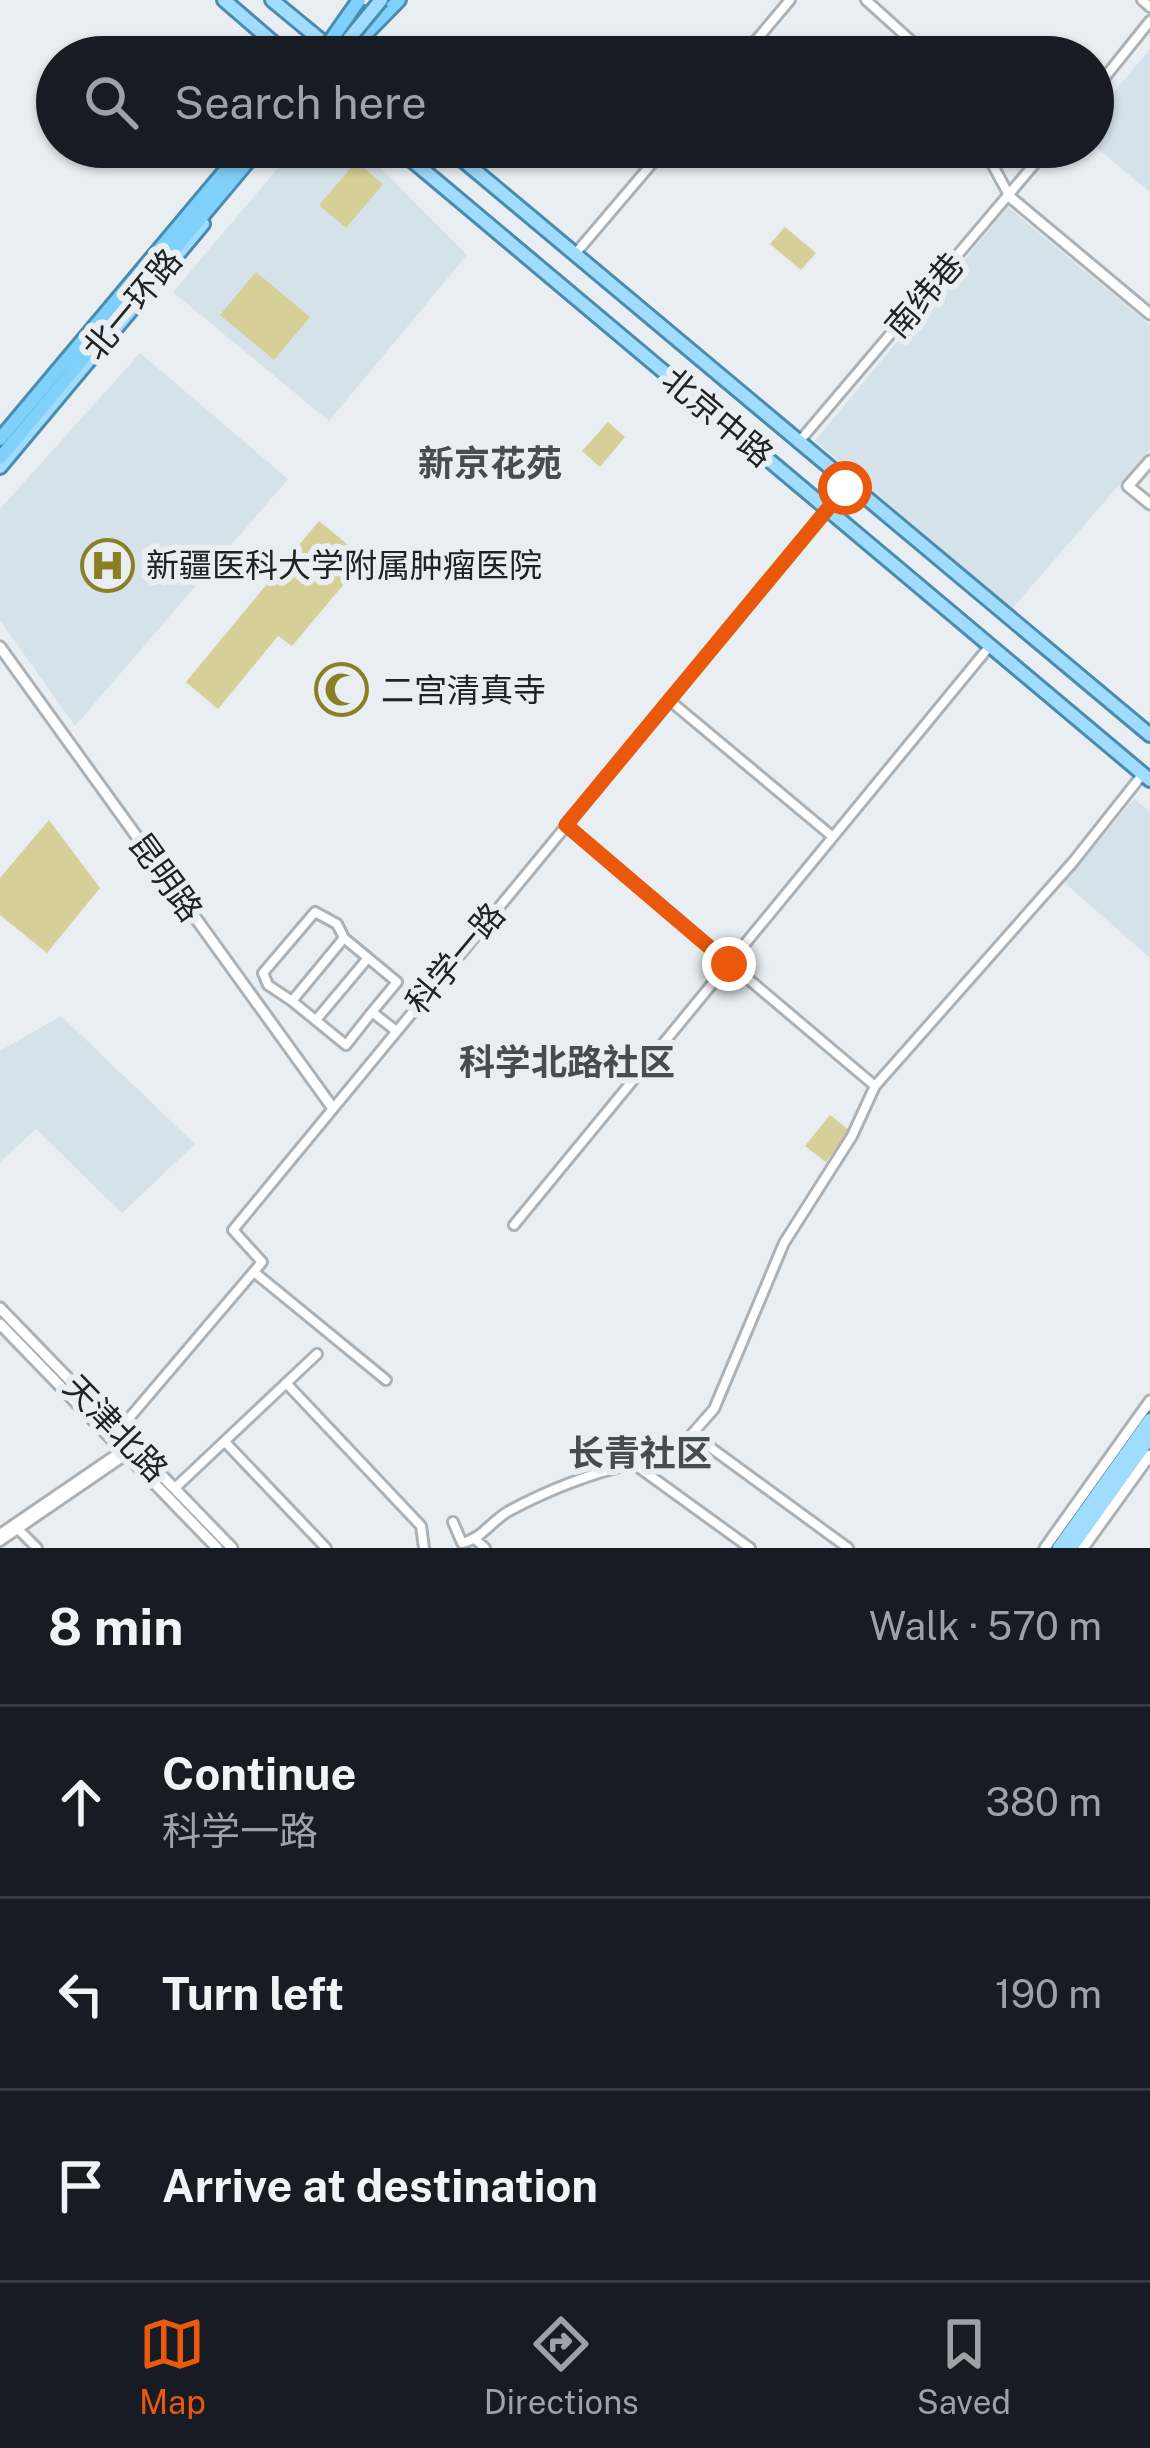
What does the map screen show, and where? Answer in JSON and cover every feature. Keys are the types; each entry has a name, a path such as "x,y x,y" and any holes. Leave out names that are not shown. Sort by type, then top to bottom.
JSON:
{"highway":[{"path":"341,36 363,0"},
{"path":"352,36 399,0"},
{"name":"北一环路","path":"0,435 223,168"},
{"name":"北一环路","path":"0,462 245,168"}],"main road":[{"path":"224,0 266,36"},
{"path":"272,0 311,36"},
{"path":"347,36 382,0"},
{"name":"北京中路","path":"420,168 1146,777"},
{"name":"北京中路","path":"472,168 1150,735"},
{"path":"1059,1548 1150,1420"},
{"path":"1071,1548 1150,1437"}],"street":[{"path":"760,36 790,0"},
{"path":"866,0 906,36"},
{"path":"1142,0 1150,7"},
{"path":"1114,65 1150,20"},
{"path":"575,254 648,168"},
{"path":"994,168 1010,197 1150,314"},
{"name":"南纬巷","path":"798,443 1033,168"},
{"path":"1150,460 1128,486 1150,504"},
{"name":"科学一路","path":"254,1272 262,1262 233,1230 848,484"},
{"path":"514,1225 990,646"},
{"name":"昆明路","path":"0,647 332,1106"},
{"path":"669,700 832,837"},
{"path":"848,1548 692,1434 714,1409 766,1277 852,1136 875,1086 1146,777"},
{"path":"566,825 875,1086"},
{"path":"315,912 337,924 344,938 397,982 346,1045 268,985 263,973 315,912"},
{"path":"292,1001 344,938"},
{"path":"316,1021 368,958"},
{"path":"373,1012 395,1030"},
{"path":"119,1430 254,1272 386,1380"},
{"name":"天津北路","path":"0,1308 43,1360 119,1430 175,1489 189,1511 232,1548"},
{"path":"0,1324 43,1360 125,1452 189,1511 218,1548"},
{"path":"175,1489 317,1354"},
{"path":"287,1384 421,1526 424,1548"},
{"path":"1046,1548 1150,1401"},
{"path":"225,1442 326,1548"},
{"path":"0,1537 125,1452"},
{"path":"0,1537 125,1452"},
{"path":"1083,1548 1150,1455"},
{"path":"453,1522 462,1543 476,1540 510,1510 603,1470 634,1464 750,1548"},
{"path":"18,1529 37,1548"},
{"path":"476,1540 485,1548"}],"shaded area":[{"path":"1150,49 1150,192 1114,162 1114,92"},
{"path":"278,168 381,168 467,255 329,421 173,292"},
{"path":"351,168 363,168 383,184 346,228 319,205"},
{"path":"1008,207 1150,325 1150,449 1012,609 815,441"},
{"path":"785,227 816,253 801,270 770,244"},
{"path":"256,272 310,317 274,360 220,315"},
{"name":"新疆医科大学附属肿瘤医院","path":"140,353 288,479 75,726 0,620 0,509"},
{"path":"608,422 625,437 600,467 582,451"},
{"path":"319,521 365,559 292,646 278,636 218,709 186,682"},
{"path":"1134,799 1150,811 1150,958 1064,882"},
{"path":"49,820 100,888 47,953 0,915 0,878"},
{"path":"61,1016 195,1144 122,1213 36,1129 0,1162 0,1051"},
{"path":"830,1115 850,1131 826,1162 805,1146"}],"place":[{"name":"新疆医科大学附属肿瘤医院","path":"107,565"},
{"name":"二宫清真寺","path":"342,690"}],"district":[{"name":"新京花苑","path":"490,463"},
{"name":"科学北路社区","path":"567,1062"},
{"name":"长青社区","path":"640,1453"}],"route":[{"path":"729,964 566,825 845,488"}]}
